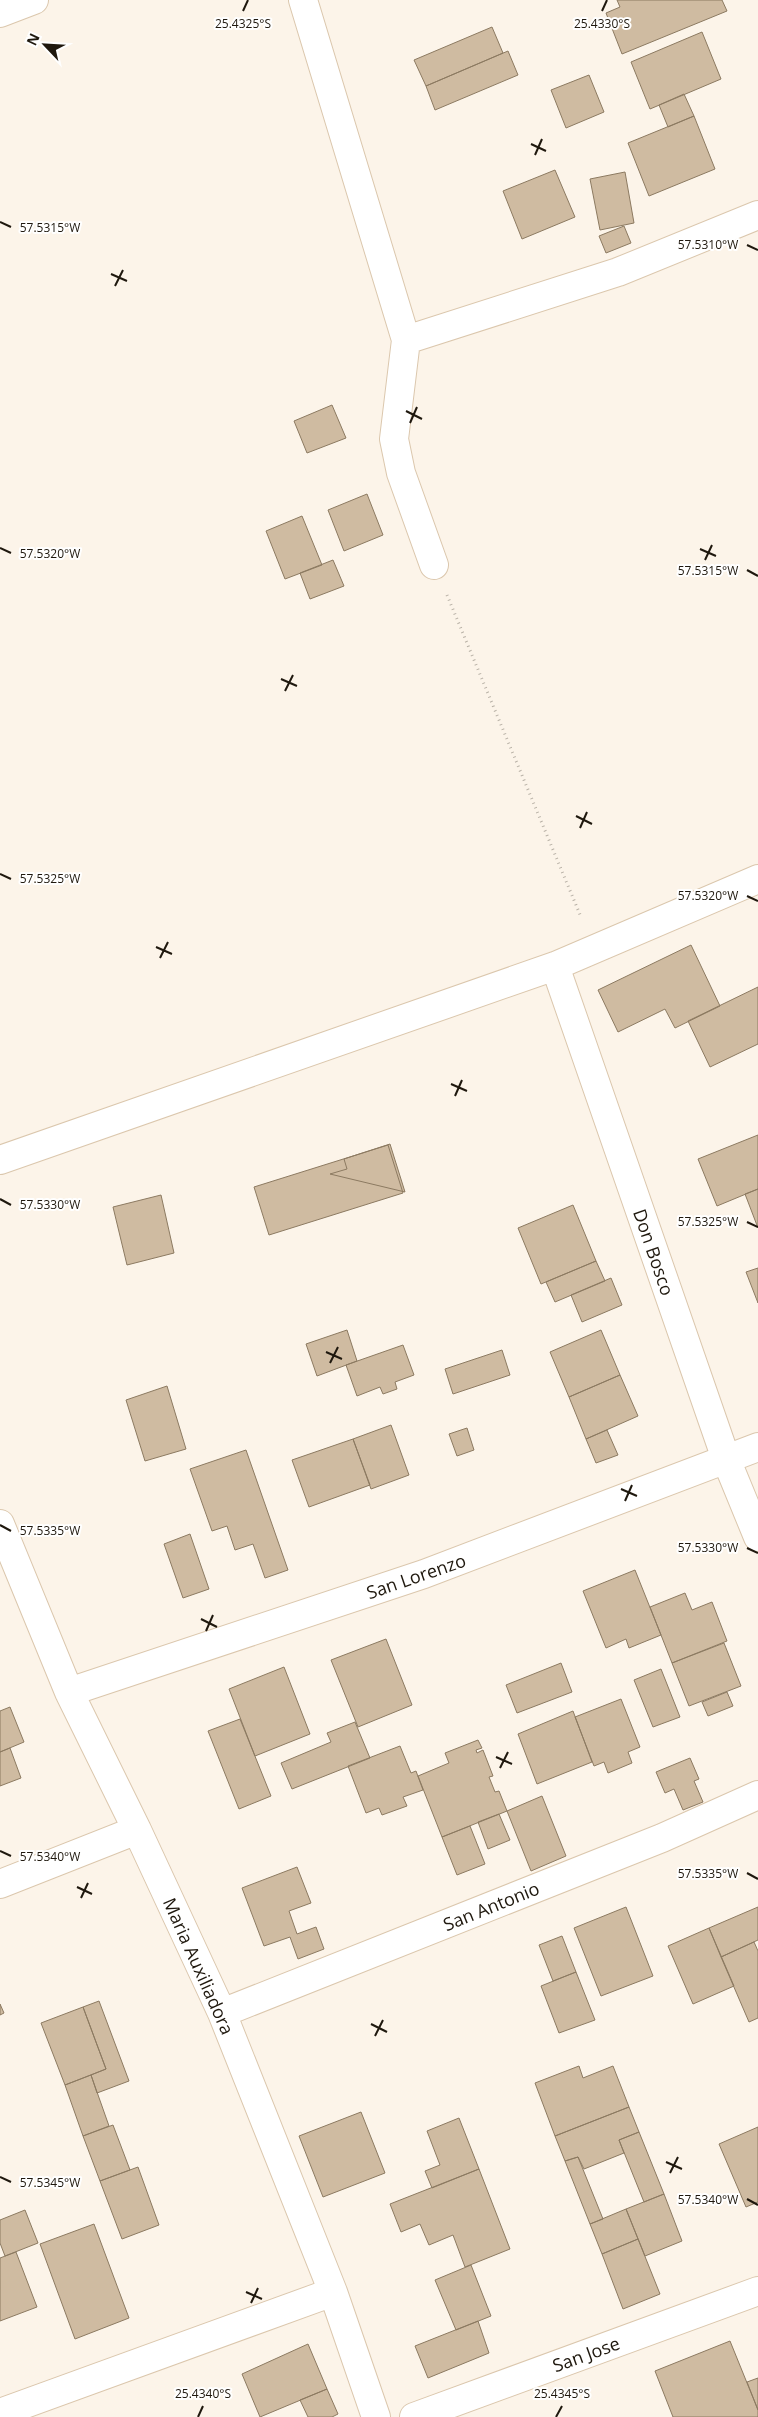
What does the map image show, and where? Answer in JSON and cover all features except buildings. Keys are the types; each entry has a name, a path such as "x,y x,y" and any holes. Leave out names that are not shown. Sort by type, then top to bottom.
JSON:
{"street":[{"path":"0,13 34,0"},
{"path":"303,0 406,340 394,439 401,473 434,565"},
{"path":"406,340 618,272 758,214"},
{"path":"0,1160 555,966 758,879"},
{"name":"Don Bosco","path":"555,966 726,1459 758,1537"},
{"name":"San Lorenzo","path":"69,1692 424,1574 758,1447"},
{"name":"Maria Auxiliadora","path":"0,1524 69,1692 137,1830 222,2013 334,2292 376,2417"},
{"name":"San Antonio","path":"222,2013 662,1838 758,1795"},
{"path":"0,1884 137,1830"},
{"name":"San Jose","path":"414,2417 758,2291"},
{"path":"0,2413 334,2292"}],"path":[{"path":"434,565 594,949"}]}
